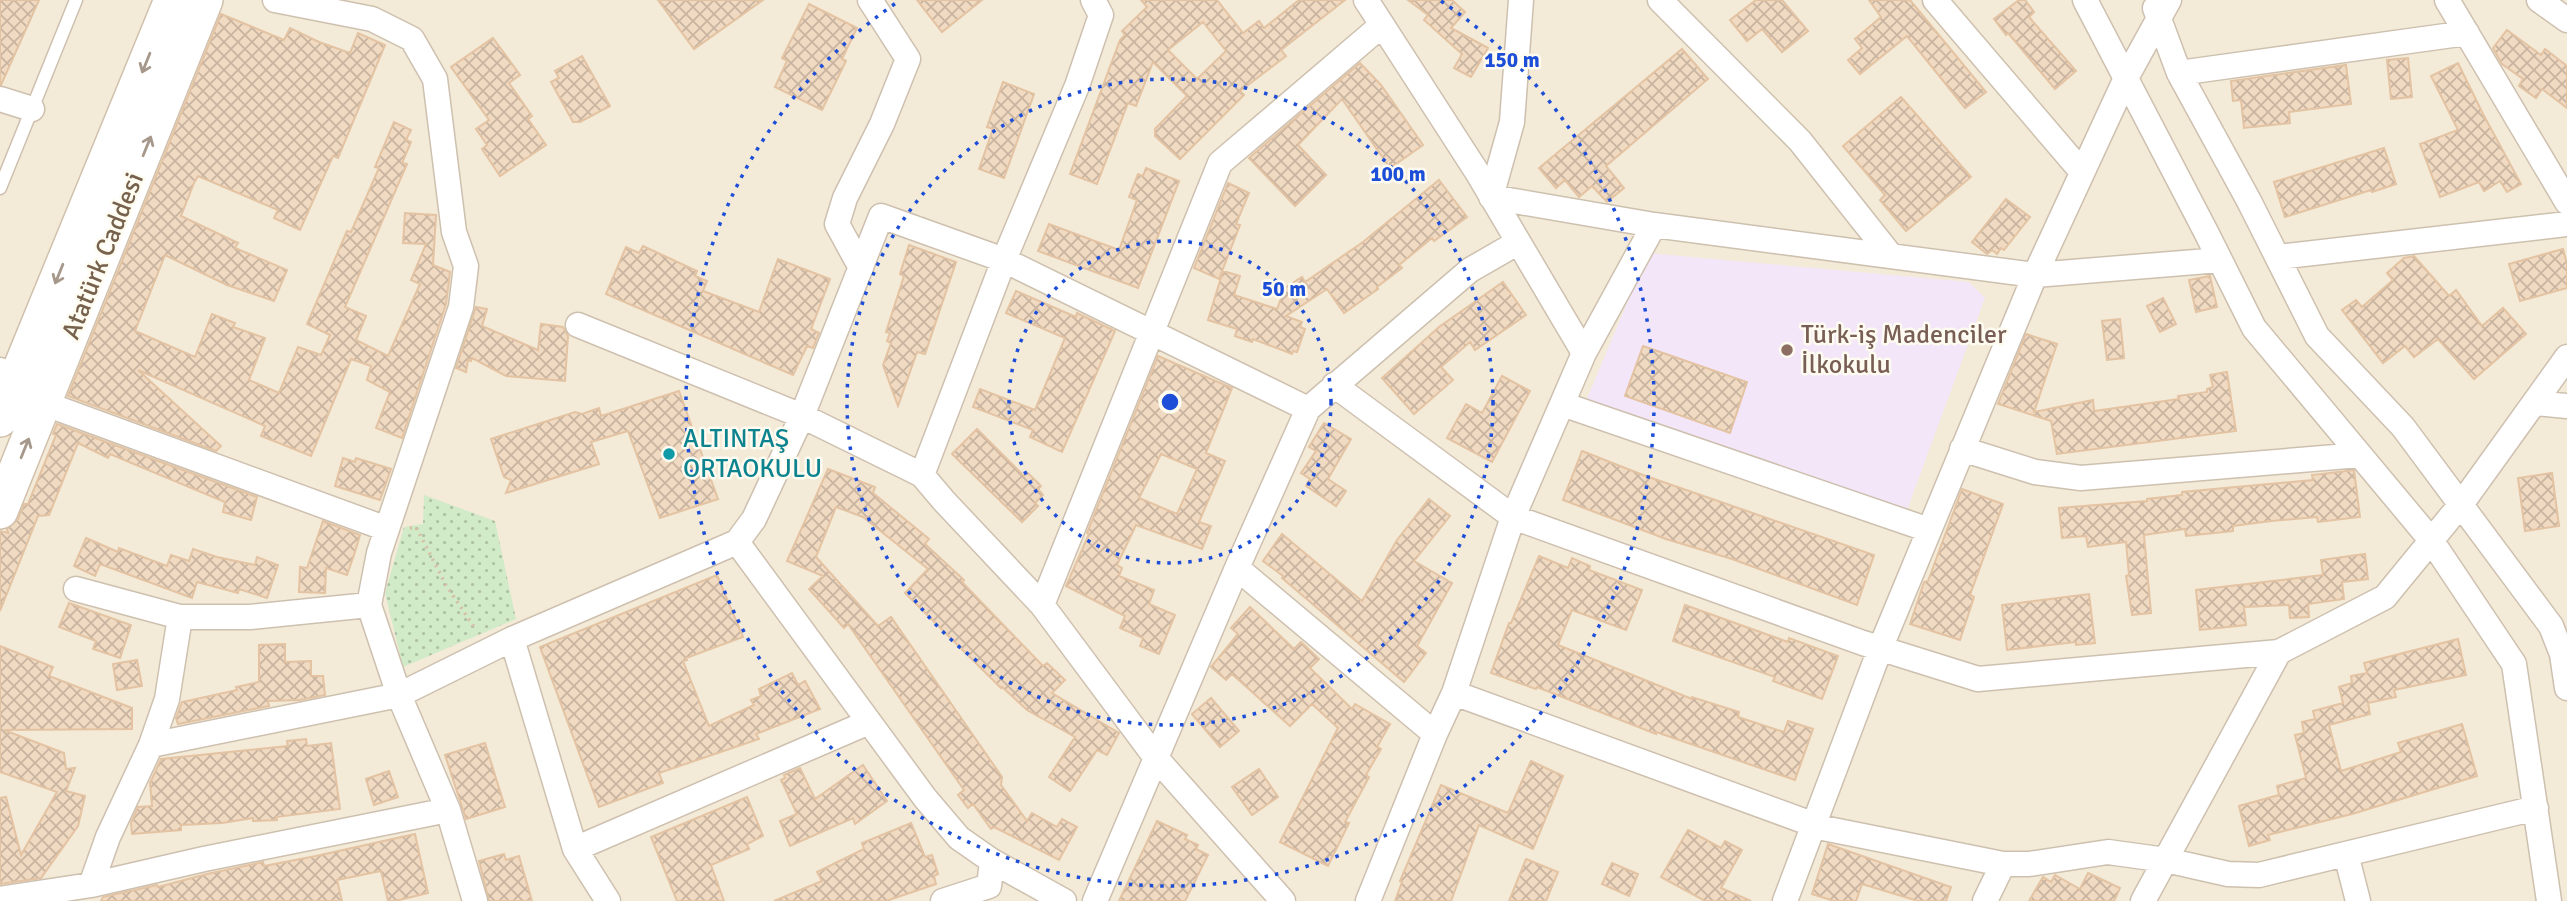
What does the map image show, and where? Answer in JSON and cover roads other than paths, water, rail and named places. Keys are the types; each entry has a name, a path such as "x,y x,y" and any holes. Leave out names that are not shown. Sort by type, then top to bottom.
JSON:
{"main road":[{"path":"0,419 8,373 172,0"},
{"name":"Atatürk Caddesi","path":"0,511 205,0"}],"street":[{"path":"275,0 372,19 412,39 435,79 454,232 466,266 461,307 379,553 369,605 399,695 448,810 475,901"},
{"path":"861,268 836,224 845,198 882,124 908,59 870,0"},
{"path":"1366,0 1491,197 1584,353"},
{"path":"1491,197 1512,122 1521,0"},
{"path":"1660,0 1800,141 1891,256"},
{"path":"1935,0 2082,172"},
{"path":"2085,0 2254,328 2431,540 2514,664 2549,901"},
{"path":"2448,0 2567,202"},
{"path":"2539,0 2567,20"},
{"path":"922,475 1004,260 1076,86 1103,5"},
{"path":"1785,901 1880,649 1962,449 2035,275 2160,6"},
{"path":"2160,6 2179,73 2278,257 2317,336 2403,427 2559,625 2567,688"},
{"path":"1042,605 1220,163 1382,25"},
{"path":"2179,73 2467,33"},
{"path":"0,99 32,109"},
{"path":"1491,197 1654,225 2035,275 2220,260"},
{"path":"151,746 399,695 512,639 737,542 754,519 802,416 881,216 1004,260 1308,409"},
{"path":"2278,257 2567,224"},
{"path":"1368,901 1454,693 1513,517 1584,353 1654,225"},
{"path":"1095,901 1308,409 1470,270 1517,243"},
{"path":"578,325 802,416 922,475 1042,605 1156,758 1283,901"},
{"path":"1334,386 1513,517 1880,649 1978,680 2279,652 2385,597 2462,503 2567,357"},
{"path":"8,373 43,403 387,529"},
{"path":"2534,403 2567,406"},
{"path":"1562,404 1929,530"},
{"path":"1962,449 2035,472 2081,478 2360,455"},
{"path":"737,542 925,798 959,838 992,861 1064,901"},
{"path":"1237,568 1435,734"},
{"path":"76,589 180,617 250,617 369,605"},
{"path":"91,885 107,837 151,746 167,699 180,617"},
{"path":"512,639 575,849 608,901"},
{"path":"2143,901 2279,652"},
{"path":"1454,693 1812,824 2003,864 2029,864 2108,852 2166,860 2228,874 2259,875 2536,808"},
{"path":"575,849 869,722"},
{"path":"0,898 91,885 204,859 448,810"},
{"path":"2346,854 2358,901"},
{"path":"943,901 989,886 992,861"},
{"path":"1985,901 2003,864"}],"lane":[{"path":"0,188 76,0"}],"place":[{"name":"Türk-iş Madenciler İlkokulu","path":"1787,350"},
{"name":"ALTINTAŞ ORTAOKULU","path":"669,454"}]}
